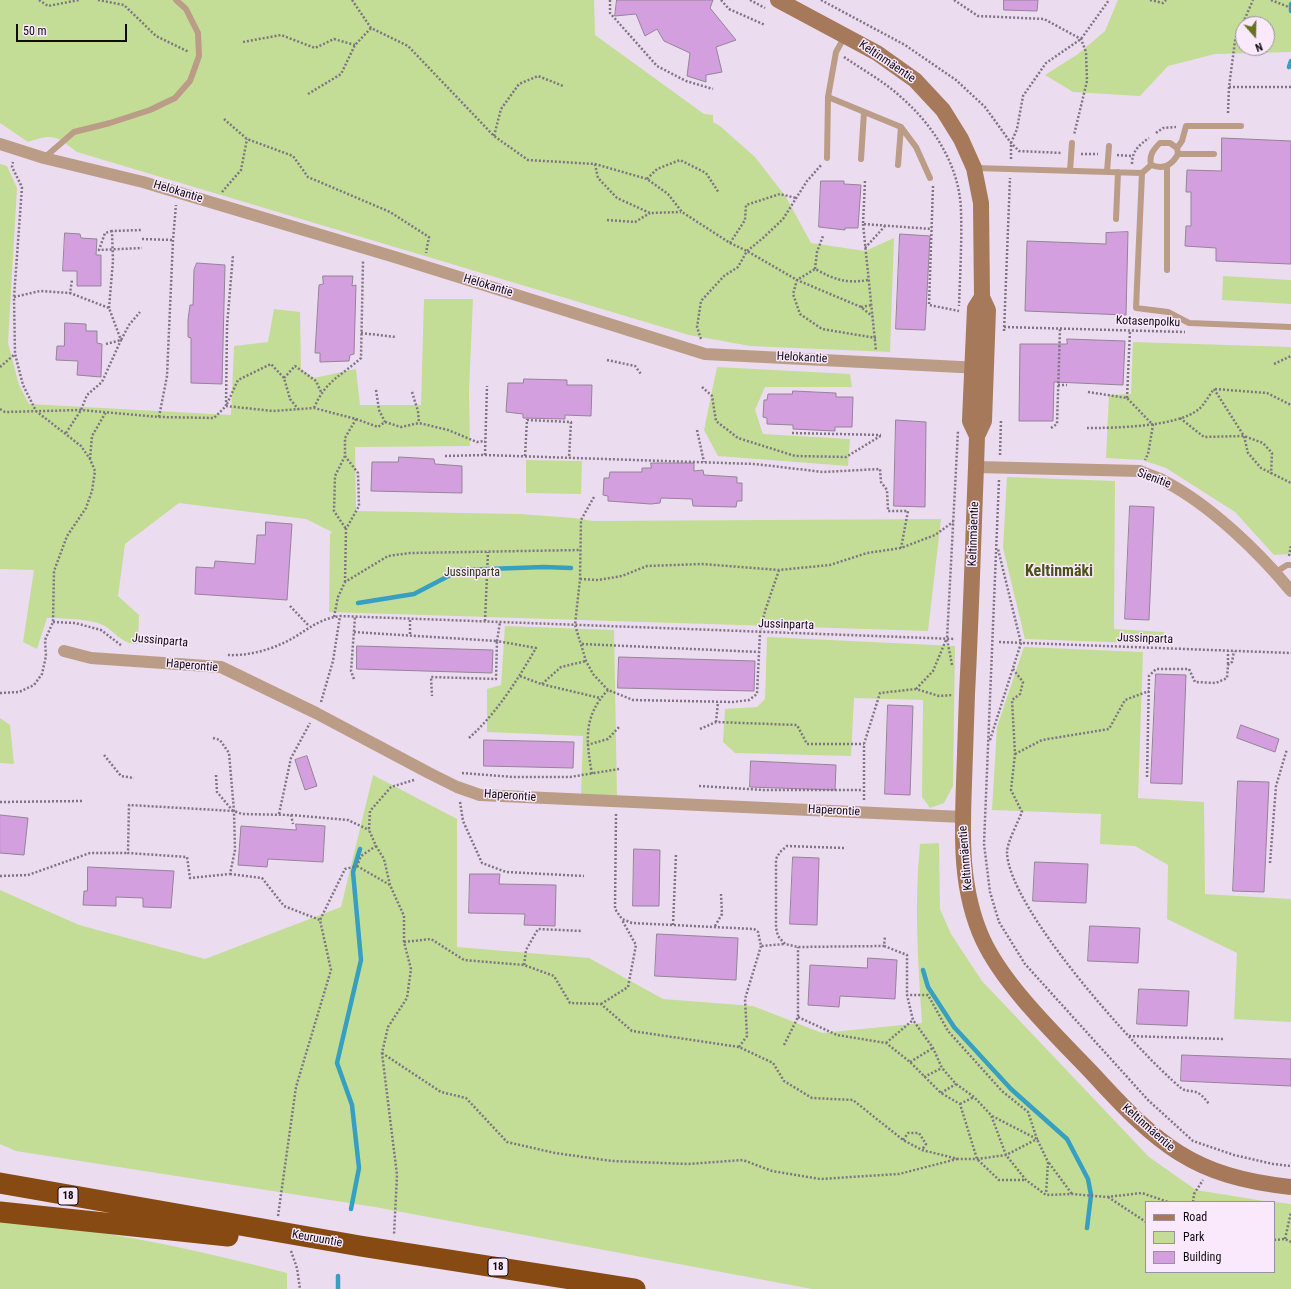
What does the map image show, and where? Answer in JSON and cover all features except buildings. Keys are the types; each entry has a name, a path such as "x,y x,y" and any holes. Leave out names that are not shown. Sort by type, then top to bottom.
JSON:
{"highway":[{"path":"0,1170 137,1208"},
{"name":"Keuruuntie","path":"0,1183 137,1208 282,1237"},
{"path":"0,1212 282,1237"},
{"name":"18","path":"282,1237 360,1246 635,1289"}],"main road":[{"name":"Keltinmäentie","path":"778,0 876,53 915,80 943,110 961,139 974,168 981,203 982,297 988,310 979,368 984,421 977,436 963,817 965,881 974,918 983,941 996,963 1026,1001 1137,1121 1158,1139 1183,1156 1210,1170 1250,1182 1291,1187"}],"street":[{"name":"Helokantie","path":"0,144 44,158 143,182 423,266 705,354 979,368"},
{"name":"Sienitie","path":"976,467 1140,472 1165,481 1194,499 1254,549 1276,572 1291,591"},
{"name":"Haperontie","path":"64,652 91,658 221,667 316,713 457,787 480,795 963,817"}],"lane":[{"path":"44,158 74,132 110,123 150,110 175,98 190,80 199,56 198,33 186,9 176,0"},
{"path":"827,158 828,97 836,52 846,36"},
{"path":"828,97 901,127 916,147 930,178"},
{"path":"861,159 864,112"},
{"path":"1214,154 1178,151 1170,143 1160,143 1152,151 1150,159 1152,165 1159,168 1174,162 1178,151 1182,141 1186,126 1241,126"},
{"path":"898,165 901,127"},
{"path":"1070,170 1072,143"},
{"path":"1107,172 1109,146"},
{"path":"974,168 1142,173 1152,165"},
{"path":"1167,166 1167,270"},
{"path":"1116,219 1118,172"},
{"path":"1142,173 1136,308 1168,312 1189,323 1291,327"},
{"path":"1276,572 1287,565 1291,565"}],"path":[{"path":"39,0 48,6 79,0"},
{"path":"98,0 124,5 156,36 199,56"},
{"path":"352,0 371,28 408,46 494,136 528,160 595,164 647,179 668,194 682,212 730,243 747,251 797,280 861,307 872,316"},
{"path":"610,0 610,13 657,66 686,81 713,89"},
{"path":"721,0 729,9 765,25"},
{"path":"821,0 905,45 956,80 985,107 1010,143"},
{"path":"954,0 978,16 1044,20 1080,39 1086,52 1087,81 1072,143"},
{"path":"1004,334 1011,169 1010,143 1017,128 1023,96 1046,63 1080,39 1109,0"},
{"path":"1150,0 1163,3 1166,0"},
{"path":"1228,113 1229,87 1235,41 1253,0"},
{"path":"1271,0 1291,8"},
{"path":"308,94 341,74 355,46 371,28"},
{"path":"243,42 281,35 315,48 334,38 355,46"},
{"path":"494,136 502,110 519,84 538,76 563,86"},
{"path":"1229,87 1291,87"},
{"path":"224,119 247,138 293,156 308,177 390,212 429,237 423,266"},
{"path":"213,203 241,170 247,138"},
{"path":"0,692 19,692 34,685 42,674 46,656 45,640 53,622 54,571 59,553 67,536 86,508 92,491 95,471 90,459 81,446 36,411 23,385 15,354 14,297 22,187 12,167 14,149"},
{"path":"705,354 697,327 701,301 724,276 738,267 747,251 783,219 807,181 827,158"},
{"path":"647,179 657,169 680,160 706,173 719,193"},
{"path":"595,164 598,178 618,198 650,213 682,212"},
{"path":"930,178 933,188 929,305 959,311"},
{"path":"865,181 863,224 864,248 876,338 876,362"},
{"path":"730,243 745,220 746,205 780,194 796,198"},
{"path":"159,417 167,376 173,240 177,200"},
{"path":"607,220 635,222 650,213"},
{"path":"863,224 932,229"},
{"path":"864,248 885,226"},
{"path":"142,230 105,233 100,250 142,248"},
{"path":"112,232 113,249 109,308 121,340"},
{"path":"815,269 817,252 823,236"},
{"path":"142,238 173,240"},
{"path":"226,406 227,326 233,255"},
{"path":"314,408 321,392 335,376 361,358 363,256"},
{"path":"815,269 833,279 853,283 868,280"},
{"path":"815,269 797,280 793,294 800,314 822,329 876,338"},
{"path":"70,293 72,280"},
{"path":"14,297 40,291 70,293 109,308"},
{"path":"861,307 872,305"},
{"path":"66,433 81,410 88,395 102,382 129,325 140,312"},
{"name":"Kotasenpolku","path":"1004,327 1193,333"},
{"path":"1170,332 1173,328"},
{"path":"1051,428 1057,424 1060,329"},
{"path":"1127,398 1130,330"},
{"path":"361,333 396,337"},
{"path":"106,344 121,340"},
{"path":"0,367 15,354"},
{"path":"1274,364 1291,356"},
{"path":"607,360 635,366 641,374"},
{"path":"0,409 5,412 81,410 159,417 214,418 226,406 238,380 271,364 284,378 290,399 299,410"},
{"path":"284,378 295,366 316,381 321,392"},
{"path":"1058,385 1067,385"},
{"path":"485,455 487,386"},
{"path":"702,387 712,396 716,421 738,438 796,456 846,457 882,435 792,433"},
{"path":"1214,389 1267,393 1291,405"},
{"path":"1087,428 1153,425 1180,418 1199,409 1214,389"},
{"path":"1214,389 1244,436 1248,453 1262,468 1291,483"},
{"path":"376,390 379,410 385,422 401,427 419,423 448,430 477,442 485,442"},
{"path":"412,392 418,411 419,423"},
{"path":"1088,392 1127,398 1153,425"},
{"path":"226,406 273,411 314,408 356,418 378,427 385,422"},
{"path":"90,459 92,436 106,412"},
{"path":"1001,414 984,844 990,892 999,922 1025,964 1148,1100 1193,1141 1234,1155 1273,1164 1291,1166"},
{"path":"346,528 334,511 335,476 345,456 345,438 356,418"},
{"path":"1180,418 1204,437 1244,436 1263,442 1272,453 1271,474"},
{"path":"525,456 527,420 570,422 569,458"},
{"path":"1140,472 1148,454 1153,425"},
{"path":"916,689 933,671 947,639 958,428"},
{"path":"697,430 704,462"},
{"path":"334,617 338,596 345,582 346,528 359,506 358,473 345,456"},
{"path":"445,456 525,456 755,464 823,472 880,469 881,482 887,490 888,510 908,511 901,548"},
{"path":"594,497 581,520 580,579 575,625 586,661 593,674 608,690 633,700 718,702 749,700 757,694 760,633 762,622 779,570"},
{"path":"580,579 598,580 622,576 647,566 702,564 779,570 830,565 867,553 901,548 934,535 953,522"},
{"path":"988,745 1021,643 996,545"},
{"path":"345,582 388,556 410,553 580,550"},
{"path":"485,621 488,552"},
{"path":"290,606 309,626"},
{"path":"279,814 291,758 322,700 333,661 340,616"},
{"name":"Jussinparta","path":"221,655 259,651 281,644 309,626 340,616 760,633 959,639"},
{"path":"354,679 351,671 355,617"},
{"path":"410,618 410,634"},
{"name":"Jussinparta","path":"53,622 75,623 102,630 122,646 129,648"},
{"path":"432,696 431,677 496,679 497,640 500,622"},
{"path":"354,632 497,640 536,648 520,676 480,728 470,738"},
{"name":"Jussinparta","path":"999,642 1291,653"},
{"path":"582,644 759,652"},
{"path":"1146,777 1149,676 1156,669 1189,669 1195,682 1216,683 1227,678 1228,651"},
{"path":"1228,665 1232,662 1234,651"},
{"path":"541,684 561,667 586,661"},
{"path":"1013,669 1023,682 1020,694 1012,700 1015,754 1011,790 1022,812 1007,851 1012,872 1031,913 1066,961 1128,1036 1183,1090 1199,1093 1209,1104"},
{"path":"520,676 541,684 600,698"},
{"path":"865,812 863,790 864,744 880,692 916,689 939,696 967,696"},
{"path":"592,774 587,746 589,721 600,698 608,690"},
{"path":"1015,754 1042,740 1109,729 1125,700 1149,691"},
{"path":"716,722 718,702"},
{"path":"700,729 716,722 797,725 807,744 864,744"},
{"path":"587,746 608,739 619,727"},
{"path":"213,738 220,740 229,753 234,811 235,850 230,874"},
{"path":"1270,863 1276,786 1287,749"},
{"path":"104,754 121,776 134,778"},
{"path":"457,773 513,777 570,777 619,769"},
{"path":"393,1251 397,1175 382,1053 388,1027 407,998 411,970 404,942 404,916 390,885 384,859 369,830 370,811 391,787 410,783 429,773"},
{"path":"216,775 217,792 234,811"},
{"path":"699,786 764,790 863,790"},
{"path":"459,796 463,821 482,863 506,872 584,876"},
{"path":"0,802 83,802"},
{"path":"128,853 129,805 234,811 242,814 291,814 348,820 369,830"},
{"path":"404,942 431,939 464,960 524,965 554,976 570,1003 601,1004 628,987 636,945 615,909 616,813"},
{"path":"291,814 293,824"},
{"path":"357,866 361,856 376,846"},
{"path":"784,944 778,936 776,928 776,859 780,852 787,846 844,848"},
{"path":"0,876 28,875 90,853 128,853 187,857 190,878 230,874 262,878 284,906 320,920"},
{"path":"673,925 676,854"},
{"path":"300,1289 297,1268 282,1237 296,1087 331,970 320,920 345,869 357,866 390,885"},
{"path":"715,926 722,914 721,894"},
{"path":"622,919 632,922 754,929 758,932 761,946 745,999 746,1036 739,1047"},
{"path":"524,965 526,950 538,929 582,931"},
{"path":"884,946 885,936"},
{"path":"761,946 784,944 798,947 884,946 907,955 907,995 913,1020 933,1048 942,1068 956,1084 974,1097 991,1115 1037,1139"},
{"path":"784,1045 798,1017 798,947"},
{"path":"907,995 928,995 948,1031 1002,1091 1028,1112 1037,1139 1048,1162 1072,1194"},
{"path":"601,1004 632,1031 739,1047 773,1063 784,1081 812,1098 853,1100 903,1140 922,1150 958,1159 977,1159 1006,1155 1037,1139"},
{"path":"798,1017 837,1035 886,1043 910,1062 941,1093 960,1104 977,1159 999,1180 1026,1180"},
{"path":"886,1043 913,1020"},
{"path":"1128,1036 1223,1039"},
{"path":"910,1062 933,1048"},
{"path":"382,1053 441,1092 466,1098 507,1142 555,1153 612,1161 650,1163 688,1164 743,1160 772,1171 820,1179 899,1174 958,1159"},
{"path":"924,1077 942,1068"},
{"path":"941,1093 956,1084"},
{"path":"960,1104 974,1097"},
{"path":"991,1115 1006,1155 1026,1180 1046,1195 1072,1194 1107,1197 1142,1193 1165,1201"},
{"path":"903,1140 908,1133 919,1133 926,1144 922,1150"},
{"path":"1046,1195 1048,1162"},
{"path":"1193,1201 1194,1194 1210,1170"},
{"path":"1107,1197 1145,1221"},
{"path":"1285,1239 1291,1212"},
{"path":"1275,1240 1285,1239 1291,1242"}],"green space":[{"path":"0,0 594,0 595,35 704,114 713,115 713,122 720,126 755,157 786,197 811,243 865,251 894,238 890,352 750,346 689,335 77,152 59,139 49,137 28,142 0,123"},
{"path":"1118,0 1291,0 1291,52 1275,52 1275,16 1235,16 1235,53 1215,54 1168,66 1140,96 1073,92 1045,75 1078,54 1105,31"},
{"path":"0,164 7,166 17,188 8,343 19,385 29,404 231,415 234,346 268,342 274,309 300,312 301,369 314,378 356,369 360,405 421,405 424,299 473,299 469,391 470,446 355,447 356,511 520,514 593,521 941,519 928,631 329,612 330,534 332,532 306,519 179,503 125,544 118,596 139,615 138,644 132,644 123,640 108,628 98,623 76,619 53,618 47,618 37,649 23,642 34,570 0,569"},
{"path":"1223,276 1291,280 1291,304 1222,300"},
{"path":"1133,342 1291,347 1291,554 1274,555 1235,512 1166,468 1142,460 1106,458 1109,395 1131,394"},
{"path":"717,367 850,374 852,387 765,387 755,410 763,434 850,439 848,466 718,456 704,430"},
{"path":"526,460 582,461 581,494 526,493"},
{"path":"1007,477 1115,481 1114,629 1164,632 1164,644 1025,639 1003,548"},
{"path":"505,626 614,630 617,796 581,794 583,736 487,732 487,689 501,685"},
{"path":"767,637 955,646 953,786 944,803 930,808 922,797 923,700 854,698 851,756 735,753 723,742 725,709 757,707 765,699"},
{"path":"1024,647 1143,652 1138,798 1204,802 1205,894 1291,899 1291,1022 1234,1019 1237,953 1167,919 1168,865 1135,846 1100,844 1101,814 992,810 997,727"},
{"path":"0,718 10,725 14,764 0,763"},
{"path":"373,775 457,819 457,947 589,958 663,999 753,1006 822,1033 922,1023 917,911 920,844 939,843 940,909 951,934 982,981 1149,1157 1196,1190 1264,1201 1145,1201 1145,1273 1275,1273 1275,1202 1291,1204 1291,1289 812,1289 375,1207 16,1151 0,1144 0,890 79,925 205,959 341,907"},
{"path":"0,1220 72,1228 145,1240 252,1264 287,1273 287,1289 0,1289"}],"waterway":[{"path":"1291,4 1291,11"},
{"path":"1289,67 1291,61"},
{"path":"358,603 414,594 460,570 544,567 571,568"},
{"path":"351,1209 359,1168 352,1105 337,1063 361,960 353,872 360,849"},
{"path":"923,970 928,987 954,1027 1011,1089 1067,1139 1088,1179 1091,1195 1087,1228"},
{"path":"338,1276 338,1289"}],"district":[{"name":"Keltinmäki","path":"1059,572"}]}
